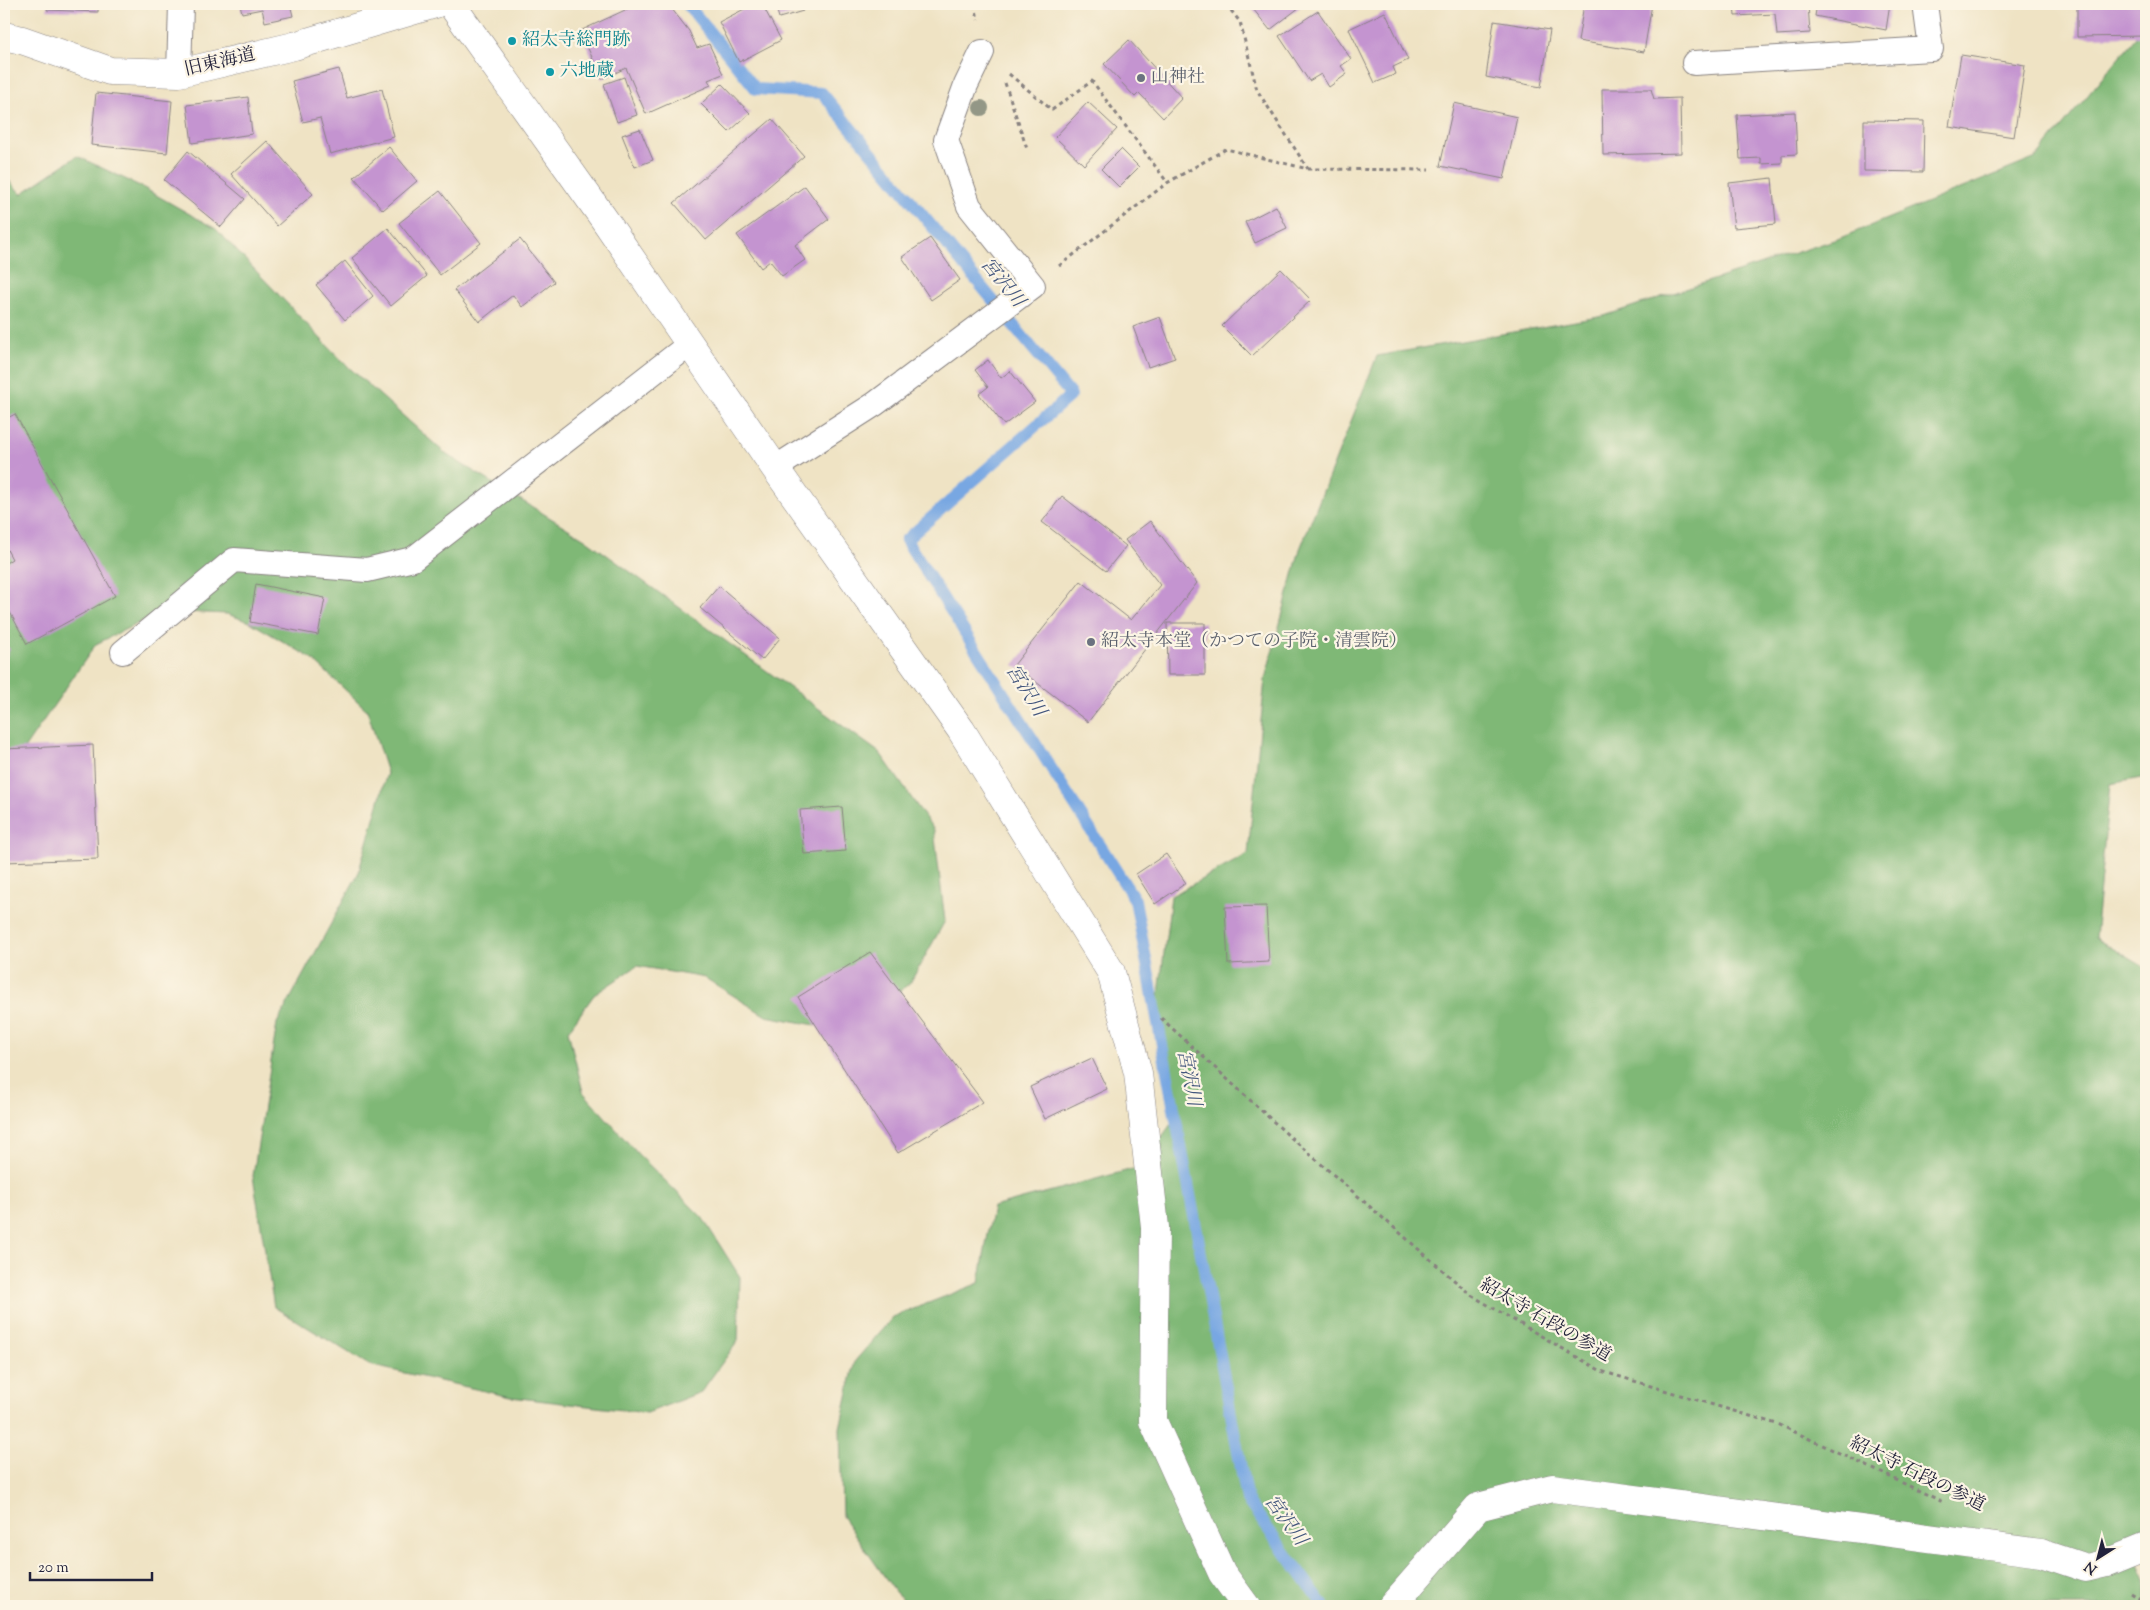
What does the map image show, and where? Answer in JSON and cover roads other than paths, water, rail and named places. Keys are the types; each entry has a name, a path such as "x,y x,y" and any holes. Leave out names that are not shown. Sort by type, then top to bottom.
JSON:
{"street":[{"name":"旧東海道","path":"4,36 22,40 110,71 180,73 294,46 435,4"},
{"path":"451,4 775,468 961,730 1111,972 1138,1073 1156,1227 1153,1421 1222,1573 1246,1606"},
{"path":"1392,1606 1478,1506 1552,1488 2042,1553 2086,1568 2146,1547"}],"lane":[{"path":"180,73 181,4"},
{"path":"1694,63 1931,49 1926,4"},
{"path":"775,468 875,404 1033,286 969,206 946,140 966,85 991,59"},
{"path":"123,652 234,560 368,570 413,559 690,344"}],"waterway":[{"name":"宮沢川","path":"687,4 756,89 822,93 1071,395 906,540 1135,900 1247,1500 1324,1606"}],"place":[{"name":"紹太寺総門跡","path":"512,41"},
{"name":"六地蔵","path":"550,72"},
{"name":"山神社","path":"1141,78"},
{"name":"紹太寺本堂（かつての子院・清雲院）","path":"1091,642"}]}
